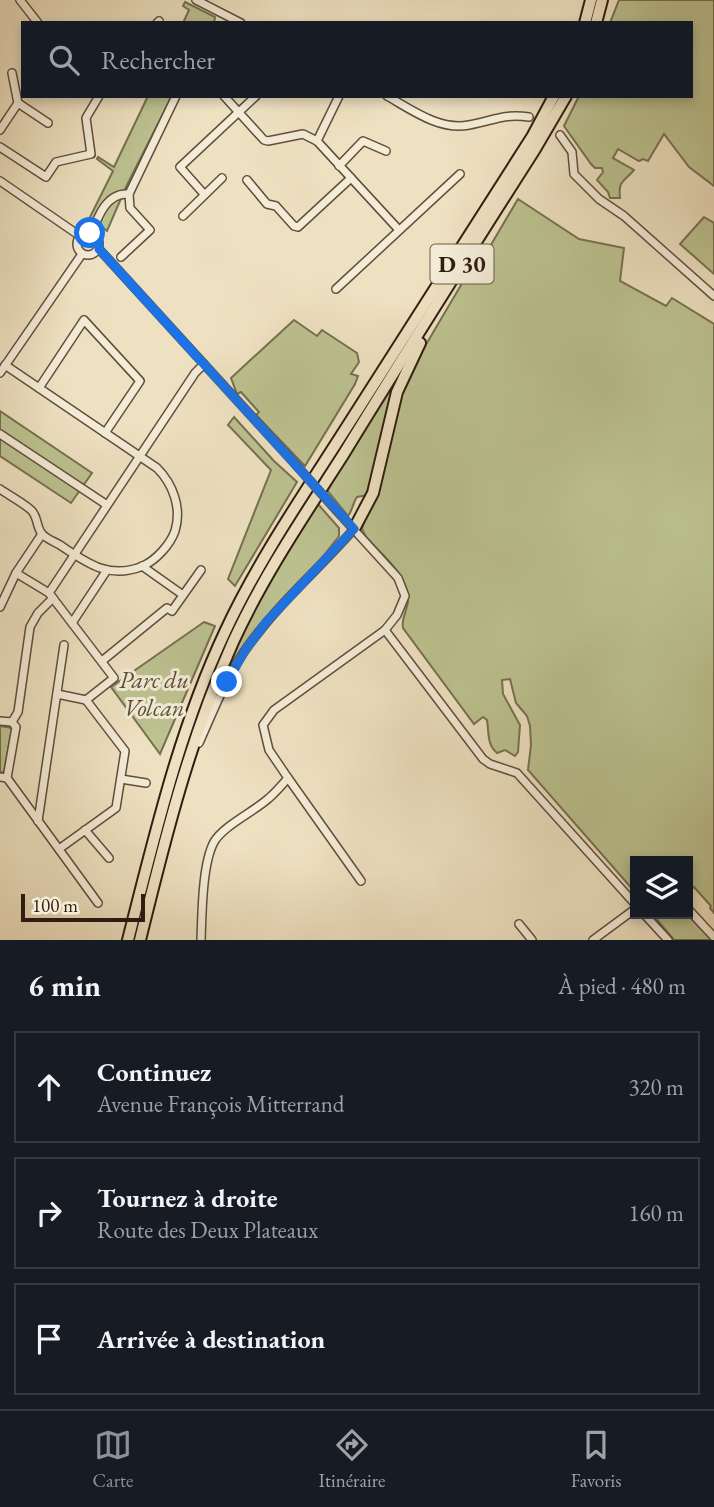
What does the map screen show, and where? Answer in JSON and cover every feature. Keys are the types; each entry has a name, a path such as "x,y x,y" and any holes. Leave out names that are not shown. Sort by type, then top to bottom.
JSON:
{"main road":[{"path":"585,21 591,0"},
{"path":"597,21 602,0"},
{"name":"D 30","path":"128,940 171,773 206,675 234,614 280,532 525,147 553,98"},
{"name":"D 30","path":"140,940 190,750 230,650 272,567 565,98"},
{"path":"354,529 373,493 397,392 420,345 419,333"}],"street":[{"path":"20,0 36,21"},
{"path":"202,1 237,21"},
{"path":"222,21 226,15"},
{"path":"12,73 18,103 48,123"},
{"path":"0,147 46,177 56,162 91,154 86,118 98,98"},
{"path":"121,257 150,230 130,208 129,194 175,98"},
{"path":"226,98 264,140 303,134 317,141 398,230"},
{"path":"204,194 180,167 254,98"},
{"path":"317,141 338,98"},
{"path":"391,98 425,117 453,127 471,125 504,115 529,117"},
{"path":"0,130 18,103"},
{"path":"560,135 572,152 574,174 714,296"},
{"path":"339,166 363,141 386,152"},
{"path":"336,289 460,174"},
{"path":"183,216 222,178"},
{"path":"247,180 267,204 276,206 298,227 351,178"},
{"path":"0,181 80,236"},
{"path":"92,233 111,199 123,193 129,194"},
{"path":"82,254 77,245 80,236 86,232 92,233 99,239 99,249 398,578 405,596 397,615 385,630 274,710 263,726 269,750 362,881"},
{"path":"82,254 93,254 99,249"},
{"path":"0,373 82,254"},
{"path":"38,388 84,320 140,381 105,433"},
{"path":"12,722 18,712 30,627 140,455 195,373 204,364"},
{"path":"0,489 34,511 42,534 82,561 107,570 129,572 149,563 168,544 175,530 177,511 169,481 149,461 5,365"},
{"path":"0,434 107,505"},
{"name":"D 30","path":"190,750 198,744 246,649 285,601 354,529"},
{"path":"0,607 16,573 42,534"},
{"path":"142,566 183,595"},
{"path":"72,623 107,570"},
{"path":"102,661 167,608 172,611 201,570"},
{"path":"16,573 51,596 114,678 86,700"},
{"path":"385,630 483,759 517,773 630,901"},
{"path":"38,821 64,645"},
{"path":"57,694 86,700 125,751 116,808 59,849"},
{"path":"0,721 12,722 16,727 3,778 98,903"},
{"path":"201,940 203,901 209,857 214,842 223,832 271,797 288,778"},
{"path":"121,779 146,783"},
{"path":"86,830 109,859"},
{"path":"593,940 630,911"},
{"path":"693,914 714,937"},
{"path":"649,919 668,940"},
{"path":"519,924 531,940"}],"green space":[{"path":"619,0 714,0 714,186 689,167 664,134 648,161 639,161 618,149 613,158 634,170 621,184 620,198 610,198 597,180 603,172 602,168 595,168 591,164 564,126 578,98 693,98 693,21 611,21"},
{"path":"185,2 215,17 214,21 184,21 189,10 183,6"},
{"path":"147,98 171,98 107,231 97,223 88,221 113,171 97,159 98,157 114,167"},
{"path":"518,199 579,239 624,248 620,281 666,306 672,298 714,324 714,913 711,906 693,888 693,856 630,856 630,886 528,770 530,726 527,716 516,703 510,679 502,680 503,694 520,725 518,752 515,756 505,750 497,753 494,750 489,738 487,720 483,717 474,724 403,628 408,601 404,583 362,529 399,393 474,263 482,260"},
{"path":"704,217 714,223 714,274 680,244"},
{"path":"294,320 317,336 322,330 357,353 359,362 351,374 358,376 355,384 305,466 256,415 259,412 241,392 237,394 231,378"},
{"path":"396,381 368,495 357,497 348,516 326,489"},
{"path":"0,411 92,473 71,503 0,456"},
{"path":"234,417 297,482 235,586 228,579 271,470 228,425"},
{"path":"317,503 339,528 339,536 220,688 247,623 285,553"},
{"name":"Parc du Volcan","path":"204,622 215,626 160,754 111,687"},
{"path":"0,726 12,728 4,773 0,772"},
{"path":"656,919 692,919 712,940 674,940"}],"tunnel":[{"path":"529,117 560,135"}],"route":[{"path":"90,233 99,239 99,249 354,529 267,621 246,649 227,682"}]}
